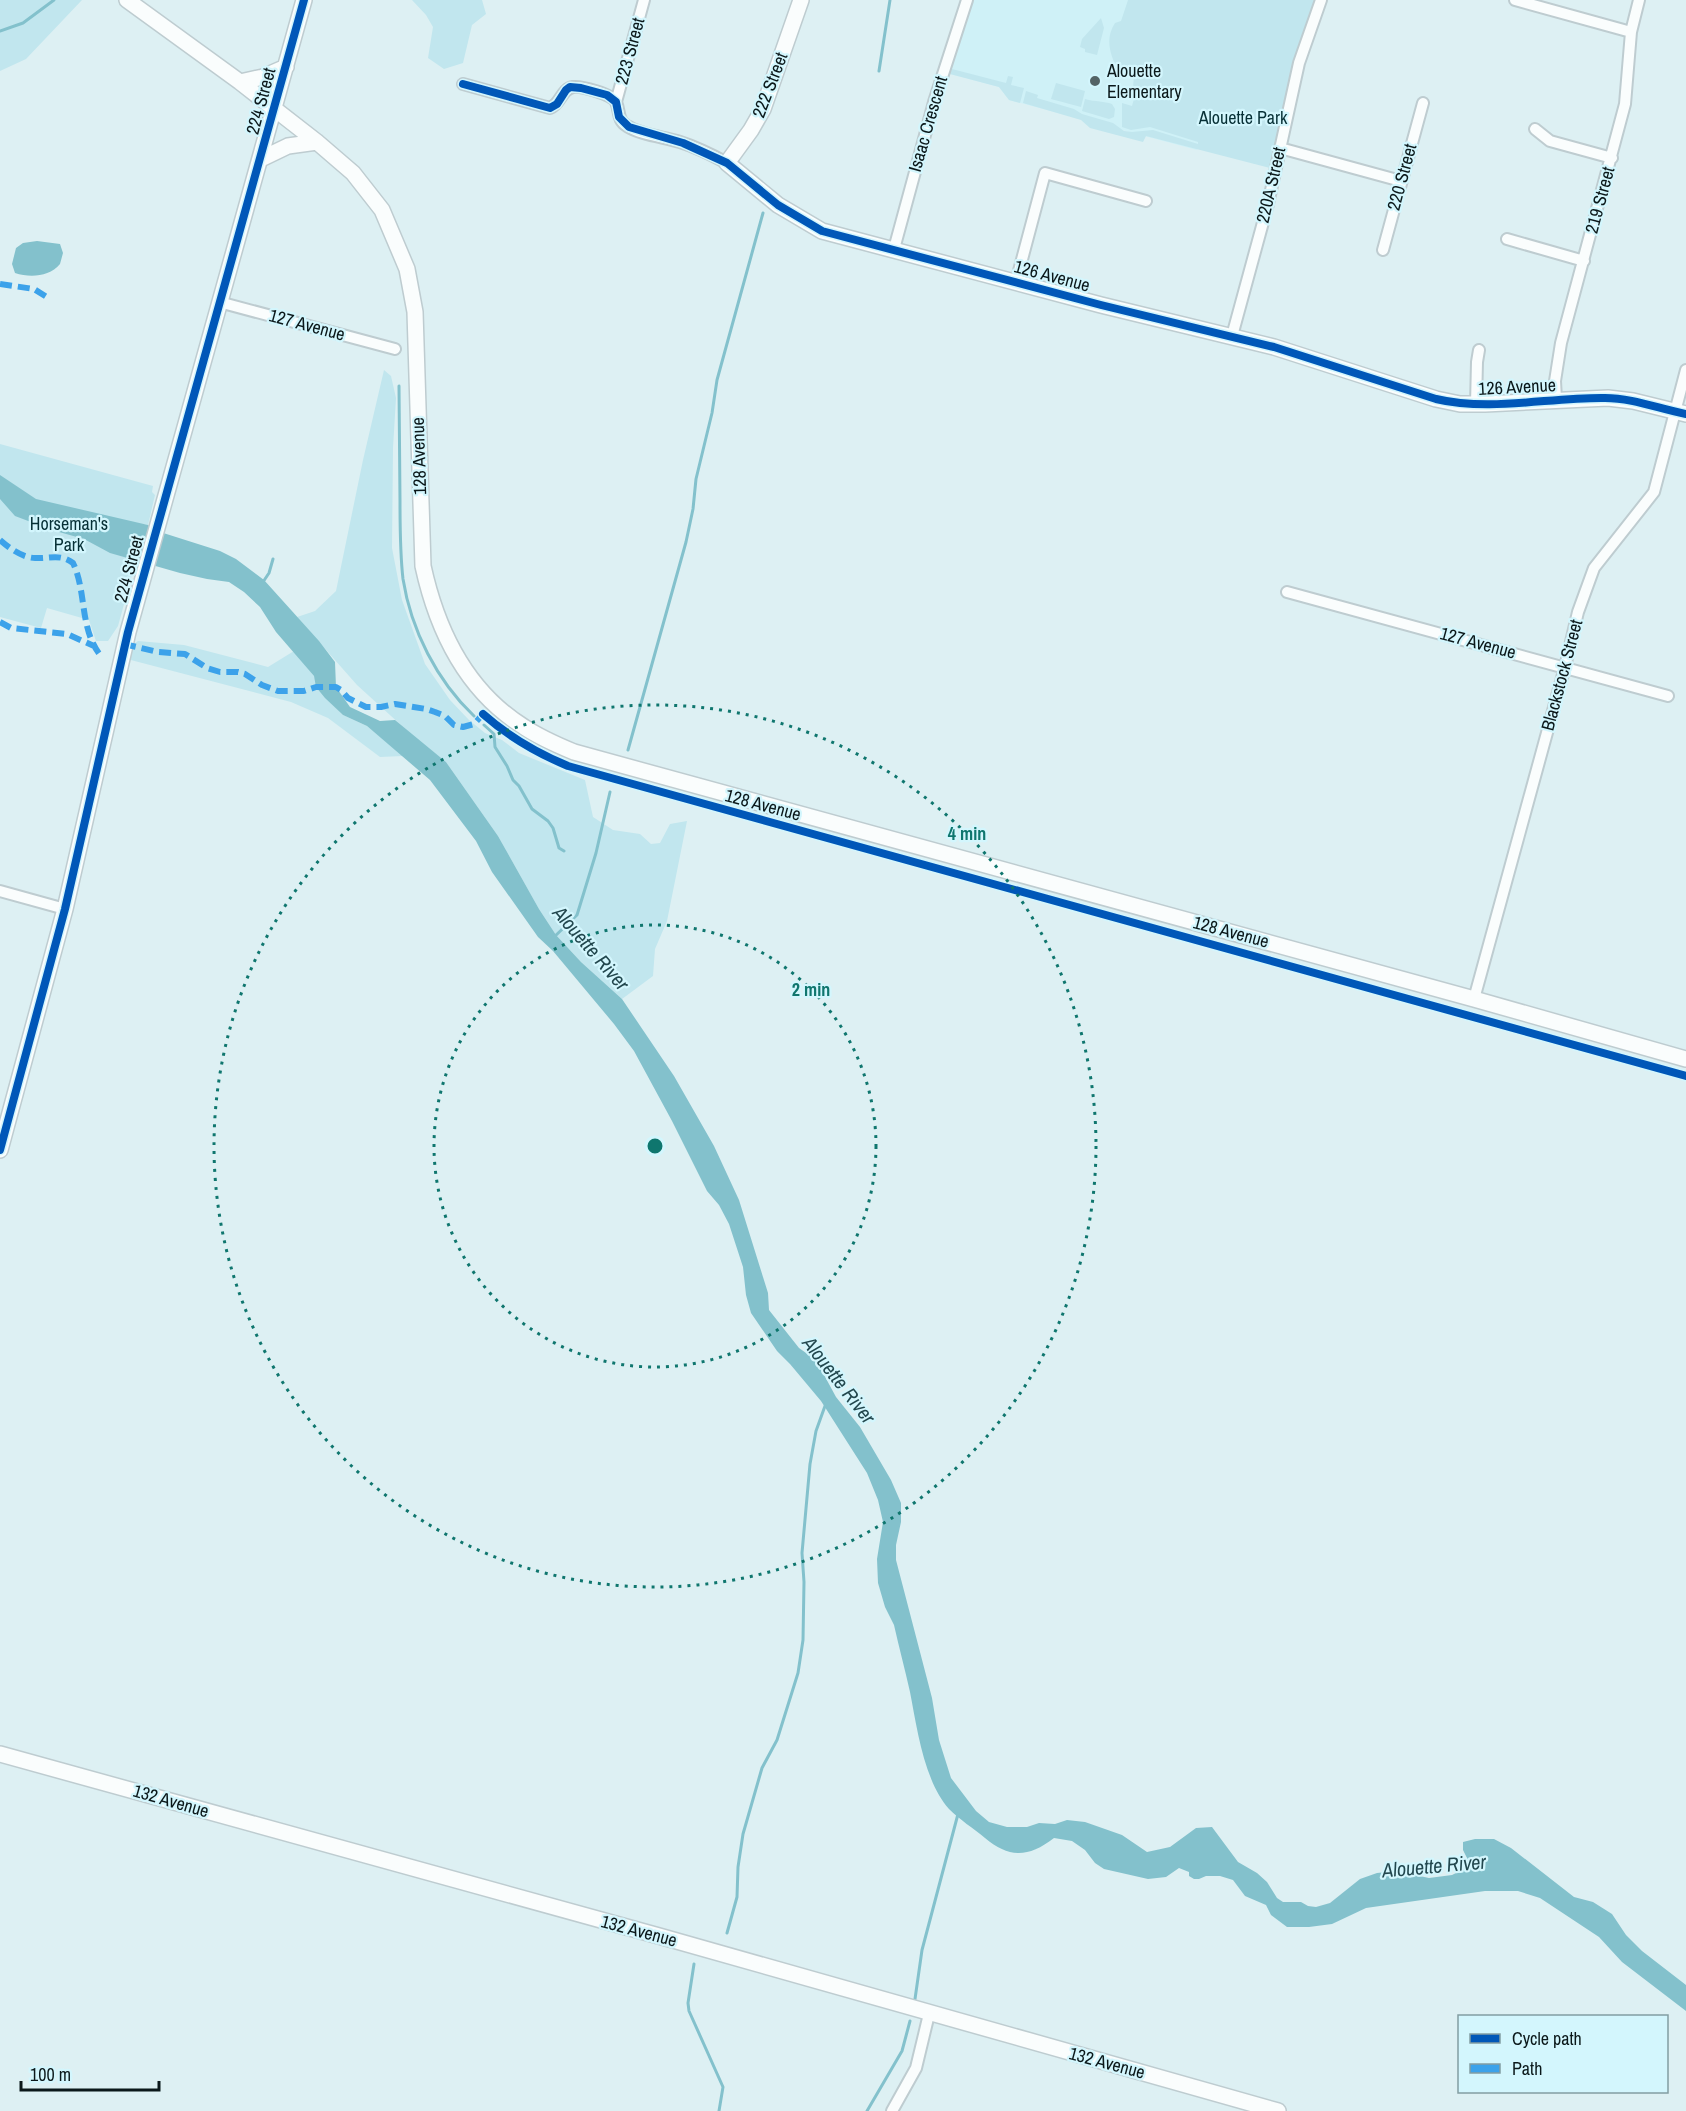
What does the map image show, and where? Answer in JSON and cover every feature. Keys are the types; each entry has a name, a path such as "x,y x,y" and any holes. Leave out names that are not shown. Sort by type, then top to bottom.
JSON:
{"main road":[{"name":"128 Avenue","path":"127,0 240,82 317,142 353,173 382,210 407,269 416,330 423,566 429,592 440,625 459,662 484,695 522,726 547,741 581,754 1686,1059"},
{"name":"224 Street","path":"0,1150 65,909 118,672 156,526 304,0"},
{"name":"222 Street","path":"727,163 763,109 801,0"},
{"path":"240,82 263,77 286,67"},
{"path":"261,159 288,146 317,142"},
{"name":"126 Avenue","path":"727,163 778,205 822,231 1282,349 1436,399 1476,404 1608,398 1633,401 1680,413"},
{"name":"132 Avenue","path":"0,1754 730,1956 1238,2106 1278,2111"}],"street":[{"name":"223 Street","path":"616,102 644,0"},
{"name":"Isaac Crescent","path":"894,249 934,102 967,0"},
{"name":"220A Street","path":"1232,336 1268,204 1299,63 1321,0"},
{"path":"1515,0 1631,32"},
{"name":"219 Street","path":"1556,399 1555,381 1558,357 1626,104 1631,32 1639,0"},
{"path":"463,84 545,107 554,107 566,90 575,87 607,95 616,102"},
{"name":"126 Avenue","path":"616,102 619,117 629,127 683,143 727,163"},
{"name":"220 Street","path":"1383,250 1423,103"},
{"path":"1535,129 1550,141 1612,158"},
{"path":"1280,148 1401,181"},
{"path":"1016,282 1045,173 1146,201"},
{"path":"1507,239 1584,261"},
{"name":"127 Avenue","path":"219,302 395,349"},
{"path":"1476,404 1479,350"},
{"name":"Blackstock Street","path":"1474,999 1578,612 1594,568 1654,492 1680,413 1686,370"},
{"name":"127 Avenue","path":"1287,592 1668,696"},
{"path":"0,891 65,909"},
{"path":"892,2111 916,2068 929,2014"}],"shaded area":[{"name":"Alouette Elementary","path":"973,0 1238,0 1197,150 1009,100 999,87 950,74"},
{"path":"37,241 60,244 63,253 60,264 45,274 27,276 15,273 12,264 16,248 23,243"},
{"path":"0,475 36,499 148,525 157,531 220,551 236,559 264,580 335,662 336,687 350,707 380,721 395,720 446,762 498,836 556,935 581,962 622,999 674,1076 714,1146 739,1200 768,1293 769,1310 799,1348 816,1360 836,1397 860,1427 891,1480 901,1503 896,1560 932,1698 939,1740 951,1778 976,1811 989,1822 1007,1827 1027,1827 1039,1823 1055,1824 1067,1820 1085,1822 1122,1835 1147,1852 1170,1847 1196,1828 1212,1827 1238,1862 1267,1882 1277,1898 1283,1902 1301,1902 1316,1907 1330,1903 1360,1879 1377,1873 1396,1871 1429,1878 1452,1875 1464,1869 1468,1860 1463,1850 1463,1842 1475,1839 1494,1839 1511,1848 1574,1897 1593,1902 1612,1914 1626,1935 1642,1951 1686,1985 1686,2011 1622,1962 1599,1937 1540,1898 1518,1891 1485,1891 1366,1908 1332,1924 1287,1927 1271,1915 1266,1905 1245,1896 1233,1880 1220,1876 1194,1879 1189,1876 1189,1872 1179,1868 1166,1877 1148,1879 1104,1869 1072,1841 1054,1838 1045,1845 1027,1852 1011,1852 994,1845 953,1813 933,1784 923,1754 894,1625 885,1607 878,1583 877,1559 883,1522 878,1500 867,1473 821,1401 777,1351 751,1313 746,1295 743,1267 729,1224 719,1205 707,1191 634,1051 553,951 538,937 492,872 476,841 430,780 367,726 343,715 325,698 316,687 314,676 276,632 260,607 244,592 229,582 180,573 110,553 84,539 15,516 0,499"}],"green space":[{"path":"0,0 82,0 26,59 0,71"},
{"path":"412,0 482,0 486,14 472,25 463,63 444,69 428,58 433,27 426,15"},
{"name":"Alouette Park","path":"1128,0 1315,0 1301,41 1270,168 1146,136 1143,142 1090,128 1081,120 1023,103 1026,91 1038,95 1037,98 1113,123 1124,131 1153,130 1198,144 1198,142 1150,127 1131,130 1122,127 1122,103 1132,106 1137,88 1133,87 1134,76 1118,72 1109,41 1115,23 1121,21"},
{"path":"1101,18 1104,28 1097,55 1085,52 1085,49 1080,47 1082,39"},
{"path":"952,69 1006,83 1008,76 1013,77 1011,85 1024,88 1020,103 1009,100 999,87 950,74"},
{"path":"1056,83 1085,91 1081,107 1051,99"},
{"path":"1085,99 1112,104 1115,109 1114,117 1109,119 1082,111"},
{"path":"384,370 391,376 396,398 392,548 402,600 425,664 450,700 485,733 502,740 519,753 585,780 593,817 613,830 640,834 651,844 660,843 670,824 687,821 667,921 655,949 653,976 622,999 581,962 556,935 498,836 446,762 413,736 357,685 297,617 315,611 336,591"},
{"name":"Horseman's Park","path":"0,444 153,486 152,492 155,495 148,525 143,524 118,626 108,641 96,641 89,620 47,608 41,628 0,617"},
{"path":"138,641 184,645 268,667 294,651 314,676 319,689 343,715 367,726 403,756 380,757 328,718 291,702 127,659 134,644"}],"waterway":[{"path":"0,31 23,23 54,0"},
{"path":"879,71 890,0"},
{"path":"628,750 686,542 696,479 712,413 717,380 763,213"},
{"path":"399,386 401,550 407,598 419,636 437,671 474,716"},
{"path":"263,582 269,573 273,559"},
{"path":"484,725 494,734 495,747 513,780 532,809 548,821 553,828 559,848 564,851"},
{"name":"Alouette River","path":"553,938 577,915 596,853 610,792"},
{"path":"727,1933 737,1897 738,1867 743,1834 762,1768 777,1740 798,1673 803,1640 802,1553 810,1464 816,1431 825,1406"},
{"path":"915,1999 922,1950 958,1814"},
{"path":"694,1964 688,2003 689,2011 723,2087 719,2111"},
{"path":"867,2111 902,2051 910,2021"}],"marked path":[{"path":"0,284 34,289 50,299"},
{"path":"0,540 26,556 59,557 73,563 89,634 101,656"},
{"path":"0,622 11,628 67,634 94,646"},
{"path":"124,644 158,652 185,654 207,668 220,672 245,674 262,685 278,691 336,687 348,698 366,707 395,704 426,709 445,716 454,725 463,727 474,724 483,714"}],"cycle path":[{"path":"0,1150 65,909 128,632 304,0"},
{"path":"463,84 550,108 557,104 570,87 607,95 616,102 619,117 629,127 683,143 727,163 778,205 822,231 1101,305 1274,347 1436,399 1457,403 1499,404 1615,398 1686,414"},
{"path":"483,714 524,744 568,766 1686,1076"}],"place":[{"name":"Alouette Elementary","path":"1095,81"}]}
